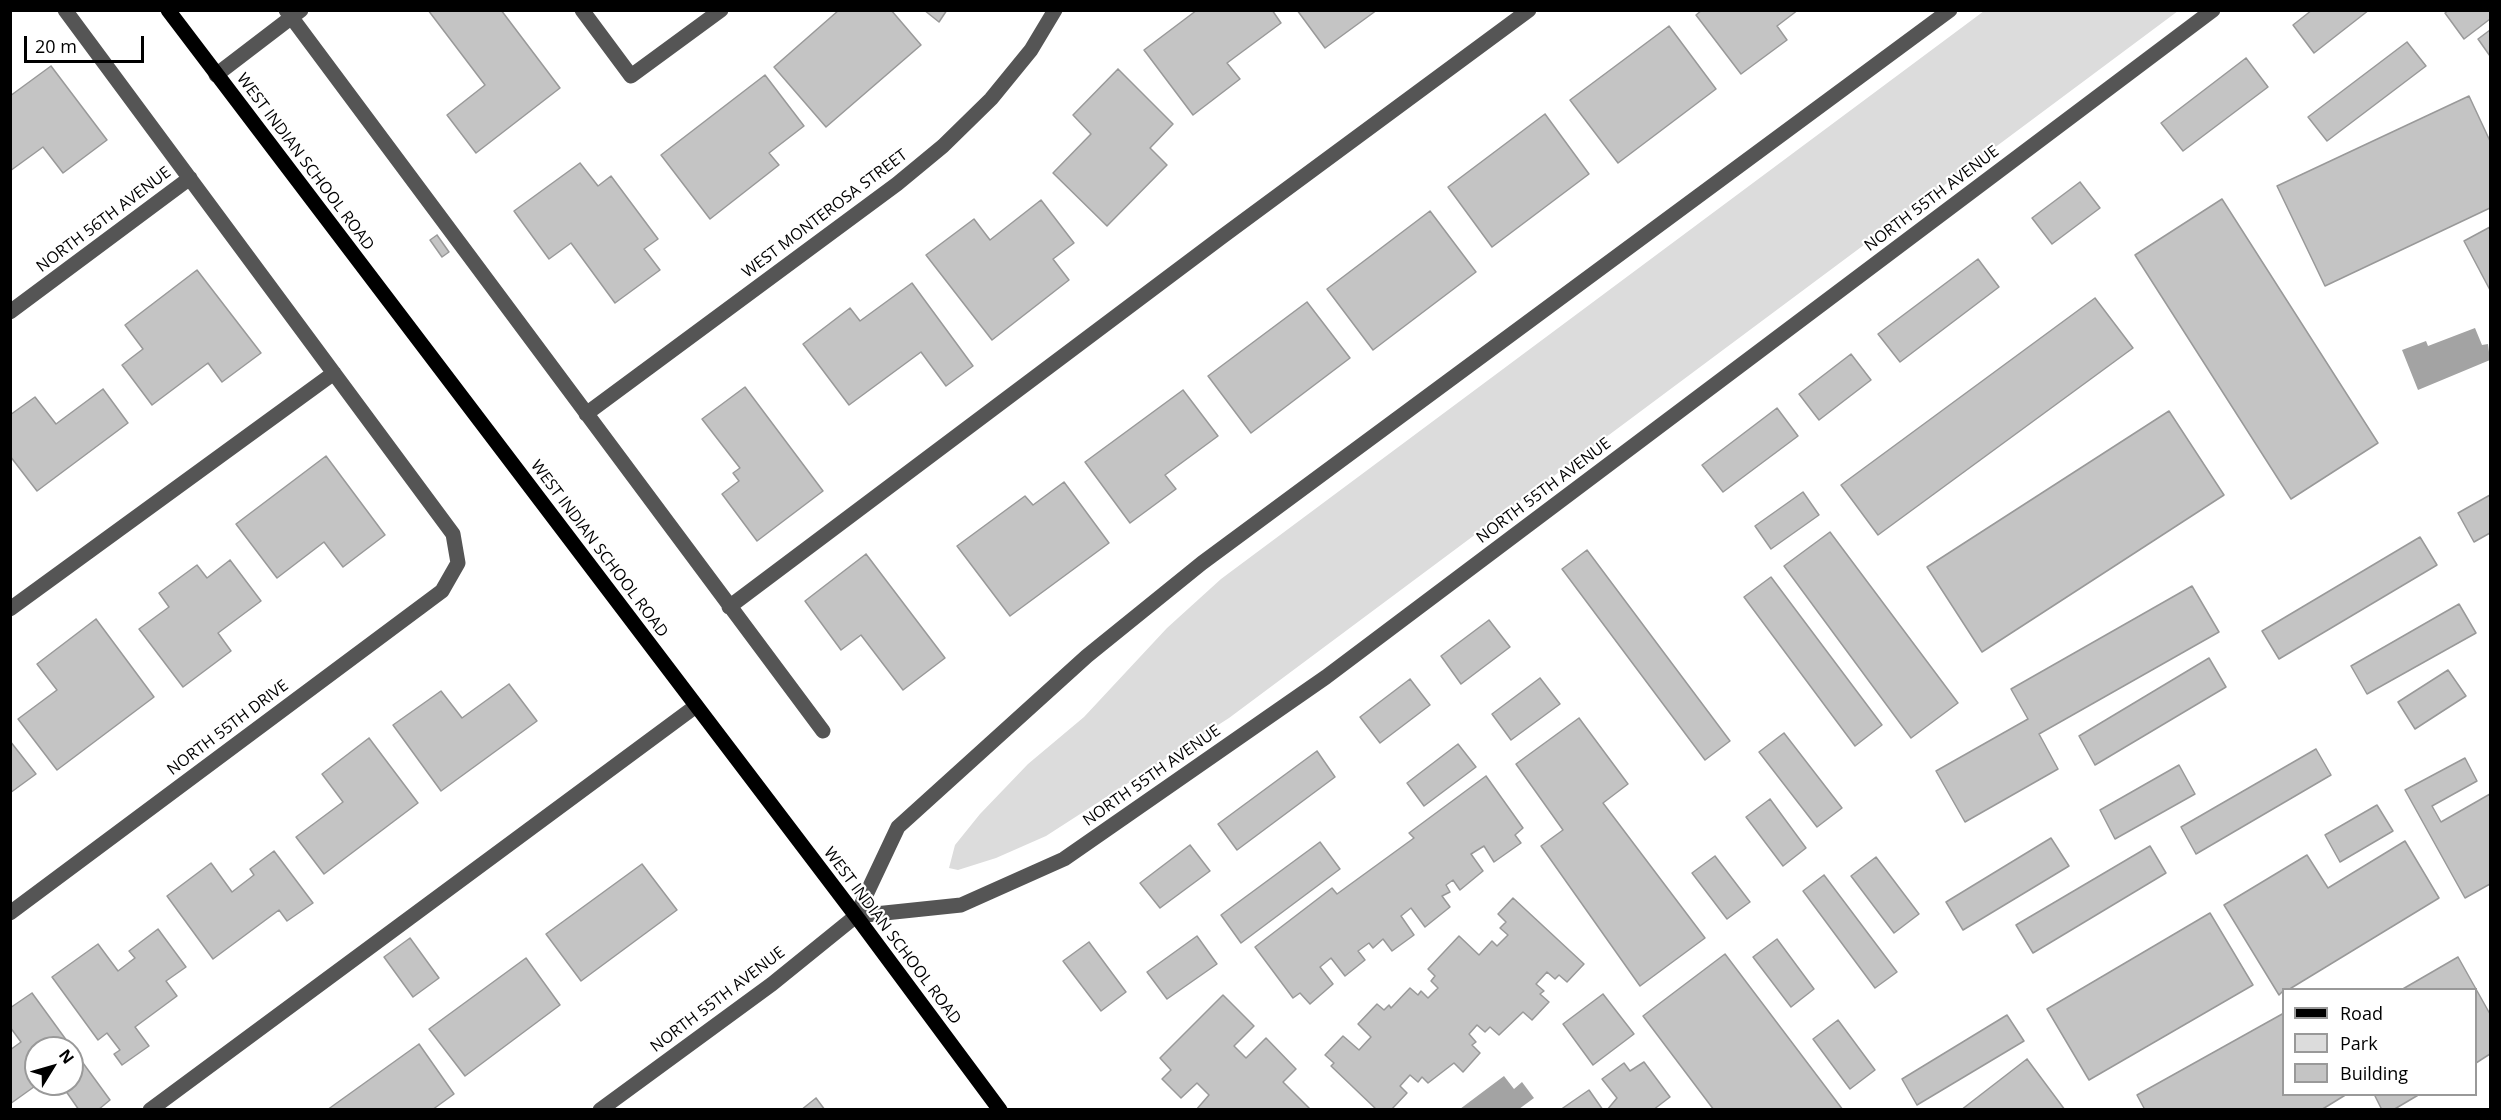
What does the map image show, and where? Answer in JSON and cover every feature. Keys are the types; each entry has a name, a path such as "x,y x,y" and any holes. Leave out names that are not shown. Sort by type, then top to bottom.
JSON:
{"main road":[{"name":"WEST INDIAN SCHOOL ROAD","path":"168,10 856,916 1000,1110"}],"street":[{"path":"10,609 334,373 65,10"},
{"path":"582,10 631,76 721,10"},
{"name":"WEST MONTEROSA STREET","path":"586,414 897,184 943,146 991,99 1031,50 1055,10"},
{"path":"729,607 1223,236 1529,10"},
{"name":"NORTH 55TH AVENUE","path":"600,1110 772,984 856,916 898,827 1087,656 1202,563 1950,10"},
{"name":"NORTH 55TH AVENUE","path":"856,916 961,905 1064,859 1326,677 2213,10"},
{"path":"216,75 293,13 586,414 823,731"},
{"name":"NORTH 56TH AVENUE","path":"10,312 190,178"},
{"name":"NORTH 55TH DRIVE","path":"10,913 442,591 458,563 453,534 334,373"},
{"path":"150,1110 696,706"}],"green space":[{"path":"1984,11 2178,11 1229,718 1046,836 996,858 958,870 949,868 955,845 980,814 1028,764 1084,717 1167,628 1221,579"}],"shaded area":[{"path":"2475,328 2482,345 2488,344 2490,360 2418,390 2402,350 2426,341 2428,346"},
{"path":"1504,1076 1514,1089 1522,1082 1534,1098 1519,1109 1460,1109"}],"building":[{"path":"428,10 501,10 560,88 476,153 447,115 485,85"},
{"path":"839,10 891,10 921,45 826,127 774,67"},
{"path":"924,10 947,10 939,22"},
{"path":"1197,10 1272,10 1281,23 1227,63 1240,79 1193,115 1144,50"},
{"path":"1297,10 1377,10 1325,48"},
{"path":"1702,10 1798,10 1777,26 1787,40 1741,74 1696,15"},
{"path":"2312,10 2369,10 2314,53 2293,25"},
{"path":"2449,10 2490,10 2490,19 2464,39 2445,13"},
{"path":"1669,26 1716,89 1618,163 1570,100"},
{"path":"2490,30 2490,56 2478,39"},
{"path":"2407,42 2426,66 2327,141 2308,117"},
{"path":"2246,58 2268,87 2183,151 2161,123"},
{"path":"51,66 107,140 63,173 43,147 10,171 10,96"},
{"path":"1118,69 1173,124 1150,148 1167,165 1107,226 1053,173 1091,134 1073,115"},
{"path":"765,75 804,126 769,153 779,165 710,219 661,155"},
{"path":"2469,96 2490,141 2490,208 2325,286 2277,186"},
{"path":"1545,114 1589,174 1492,247 1448,187"},
{"path":"580,163 598,186 611,176 658,239 644,249 660,270 615,303 571,243 549,259 514,211"},
{"path":"2080,182 2100,208 2052,244 2032,218"},
{"path":"2222,199 2378,443 2291,499 2135,255"},
{"path":"1041,200 1074,243 1053,259 1069,280 992,340 926,255 974,219 990,240"},
{"path":"1430,211 1476,272 1373,350 1327,289"},
{"path":"2490,227 2490,290 2464,241"},
{"path":"437,235 449,252 442,257 430,240"},
{"path":"1978,259 1999,287 1900,362 1878,334"},
{"path":"197,270 261,353 222,382 208,363 152,405 122,365 143,349 125,325"},
{"path":"912,283 973,366 946,386 921,352 849,405 803,344 850,308 860,321"},
{"path":"2095,298 2133,348 1878,535 1841,485"},
{"path":"1307,302 1350,358 1251,433 1208,376"},
{"path":"1851,354 1871,380 1819,420 1799,394"},
{"path":"745,387 823,491 757,541 722,494 739,481 733,473 740,468 702,419"},
{"path":"103,389 128,423 37,491 10,456 10,415 35,397 56,424"},
{"path":"1183,390 1218,436 1165,475 1176,489 1130,523 1085,462"},
{"path":"1777,408 1798,436 1723,492 1702,465"},
{"path":"2169,411 2224,495 1982,652 1927,567"},
{"path":"326,456 385,535 343,567 324,542 277,578 236,524"},
{"path":"1064,482 1109,543 1010,616 957,546 1025,496 1033,505"},
{"path":"1803,492 1819,515 1771,549 1755,526"},
{"path":"2490,495 2490,533 2474,542 2458,513"},
{"path":"1830,532 1958,703 1911,738 1784,566"},
{"path":"2420,537 2437,565 2279,659 2262,631"},
{"path":"1587,550 1730,741 1705,760 1562,569"},
{"path":"866,554 945,658 903,690 861,635 841,650 805,601"},
{"path":"230,560 261,601 218,633 231,651 183,687 139,629 169,607 159,593 197,565 207,578"},
{"path":"1771,577 1882,725 1855,746 1744,597"},
{"path":"2192,586 2219,632 2039,734 2058,769 1965,822 1936,771 2028,719 2011,689"},
{"path":"2459,604 2476,633 2367,694 2351,666"},
{"path":"96,619 154,697 57,770 18,719 57,690 37,664"},
{"path":"1489,620 1510,647 1461,684 1441,656"},
{"path":"2209,658 2226,687 2095,765 2079,736"},
{"path":"2448,670 2466,696 2415,729 2398,702"},
{"path":"1540,678 1560,704 1511,740 1492,714"},
{"path":"1410,679 1430,705 1380,743 1360,717"},
{"path":"509,684 537,721 441,791 393,725 441,691 462,718"},
{"path":"1579,718 1628,784 1603,803 1705,938 1640,986 1541,846 1563,830 1516,764"},
{"path":"1784,733 1842,808 1817,827 1759,752"},
{"path":"369,738 418,803 324,874 296,837 343,802 322,774"},
{"path":"10,741 36,774 10,793"},
{"path":"1458,744 1476,767 1424,806 1407,783"},
{"path":"2316,749 2331,775 2196,854 2181,827"},
{"path":"1317,751 1335,777 1237,850 1218,824"},
{"path":"2465,758 2477,781 2432,806 2441,822 2490,794 2490,884 2465,898 2405,790"},
{"path":"2179,765 2195,794 2115,839 2100,810"},
{"path":"1486,776 1523,828 1515,835 1521,843 1494,862 1484,846 1471,854 1483,871 1460,890 1453,880 1446,885 1450,892 1442,896 1450,907 1425,927 1411,908 1401,916 1414,935 1392,951 1383,939 1373,948 1369,943 1358,951 1365,960 1345,976 1331,958 1320,967 1333,984 1310,1004 1300,993 1293,998 1255,947 1332,888 1337,894 1414,838 1409,833"},
{"path":"1770,799 1806,848 1783,866 1746,817"},
{"path":"2377,805 2393,831 2340,862 2325,835"},
{"path":"2051,838 2069,866 1963,930 1946,902"},
{"path":"2405,841 2439,898 2291,988 2282,988 2279,995 2224,905 2307,855 2328,888"},
{"path":"1320,842 1340,869 1241,943 1221,915"},
{"path":"1190,845 1210,871 1160,908 1140,883"},
{"path":"2150,846 2166,873 2033,953 2016,925"},
{"path":"274,851 313,903 287,921 279,910 213,959 167,896 211,863 232,892 254,875 250,869"},
{"path":"1715,856 1750,902 1727,919 1692,873"},
{"path":"1876,857 1919,914 1894,933 1851,876"},
{"path":"642,864 677,910 581,981 546,934"},
{"path":"1824,875 1897,972 1875,988 1803,891"},
{"path":"1513,898 1584,964 1567,982 1559,975 1555,979 1547,972 1536,984 1544,991 1540,994 1549,1002 1532,1020 1523,1012 1499,1035 1490,1027 1485,1032 1477,1025 1469,1034 1476,1042 1472,1045 1480,1053 1463,1072 1454,1063 1428,1083 1422,1077 1418,1082 1410,1075 1400,1086 1407,1093 1391,1110 1377,1110 1331,1066 1334,1063 1325,1055 1343,1036 1359,1050 1371,1037 1358,1024 1377,1004 1384,1010 1389,1005 1391,1008 1410,988 1418,995 1421,991 1428,998 1438,988 1431,981 1435,976 1428,969 1459,936 1479,955 1492,941 1497,946 1508,935 1500,928 1506,922 1498,914"},
{"path":"2210,913 2253,985 2089,1080 2047,1009"},
{"path":"158,929 186,967 166,981 177,996 135,1027 149,1046 122,1065 114,1054 120,1050 107,1033 98,1040 52,977 98,944 118,971 135,958 129,951"},
{"path":"1197,936 1217,964 1167,999 1147,972"},
{"path":"410,938 439,978 413,997 384,957"},
{"path":"1777,939 1814,989 1791,1007 1753,957"},
{"path":"1089,942 1126,992 1101,1011 1063,961"},
{"path":"1725,954 1843,1110 1714,1110 1643,1016"},
{"path":"2458,957 2475,988 2404,988"},
{"path":"526,958 560,1005 465,1076 429,1029"},
{"path":"2477,991 2490,1014 2490,1054 2477,1062"},
{"path":"32,993 63,1036 24,1036 24,1094 10,1104 10,1050 21,1042 10,1027 10,1008"},
{"path":"1603,994 1634,1034 1593,1065 1563,1024"},
{"path":"1223,995 1254,1026 1234,1046 1246,1058 1266,1038 1296,1069 1283,1082 1311,1110 1196,1110 1209,1095 1197,1083 1181,1098 1162,1079 1171,1070 1160,1058"},
{"path":"2282,1014 2282,1096 2344,1096 2321,1110 2145,1110 2137,1095"},
{"path":"2007,1015 2024,1041 1917,1105 1902,1079"},
{"path":"1838,1020 1875,1070 1850,1089 1813,1039"},
{"path":"419,1044 454,1094 432,1110 327,1110"},
{"path":"2027,1059 2065,1110 1961,1110"},
{"path":"1644,1062 1670,1097 1653,1110 1607,1110 1617,1098 1602,1079 1624,1063 1630,1071"},
{"path":"84,1064 110,1100 98,1110 79,1110 69,1096 84,1096"},
{"path":"1589,1090 1603,1110 1560,1110"},
{"path":"2375,1096 2417,1096 2393,1110 2382,1110"},
{"path":"816,1098 825,1110 801,1110"}]}
